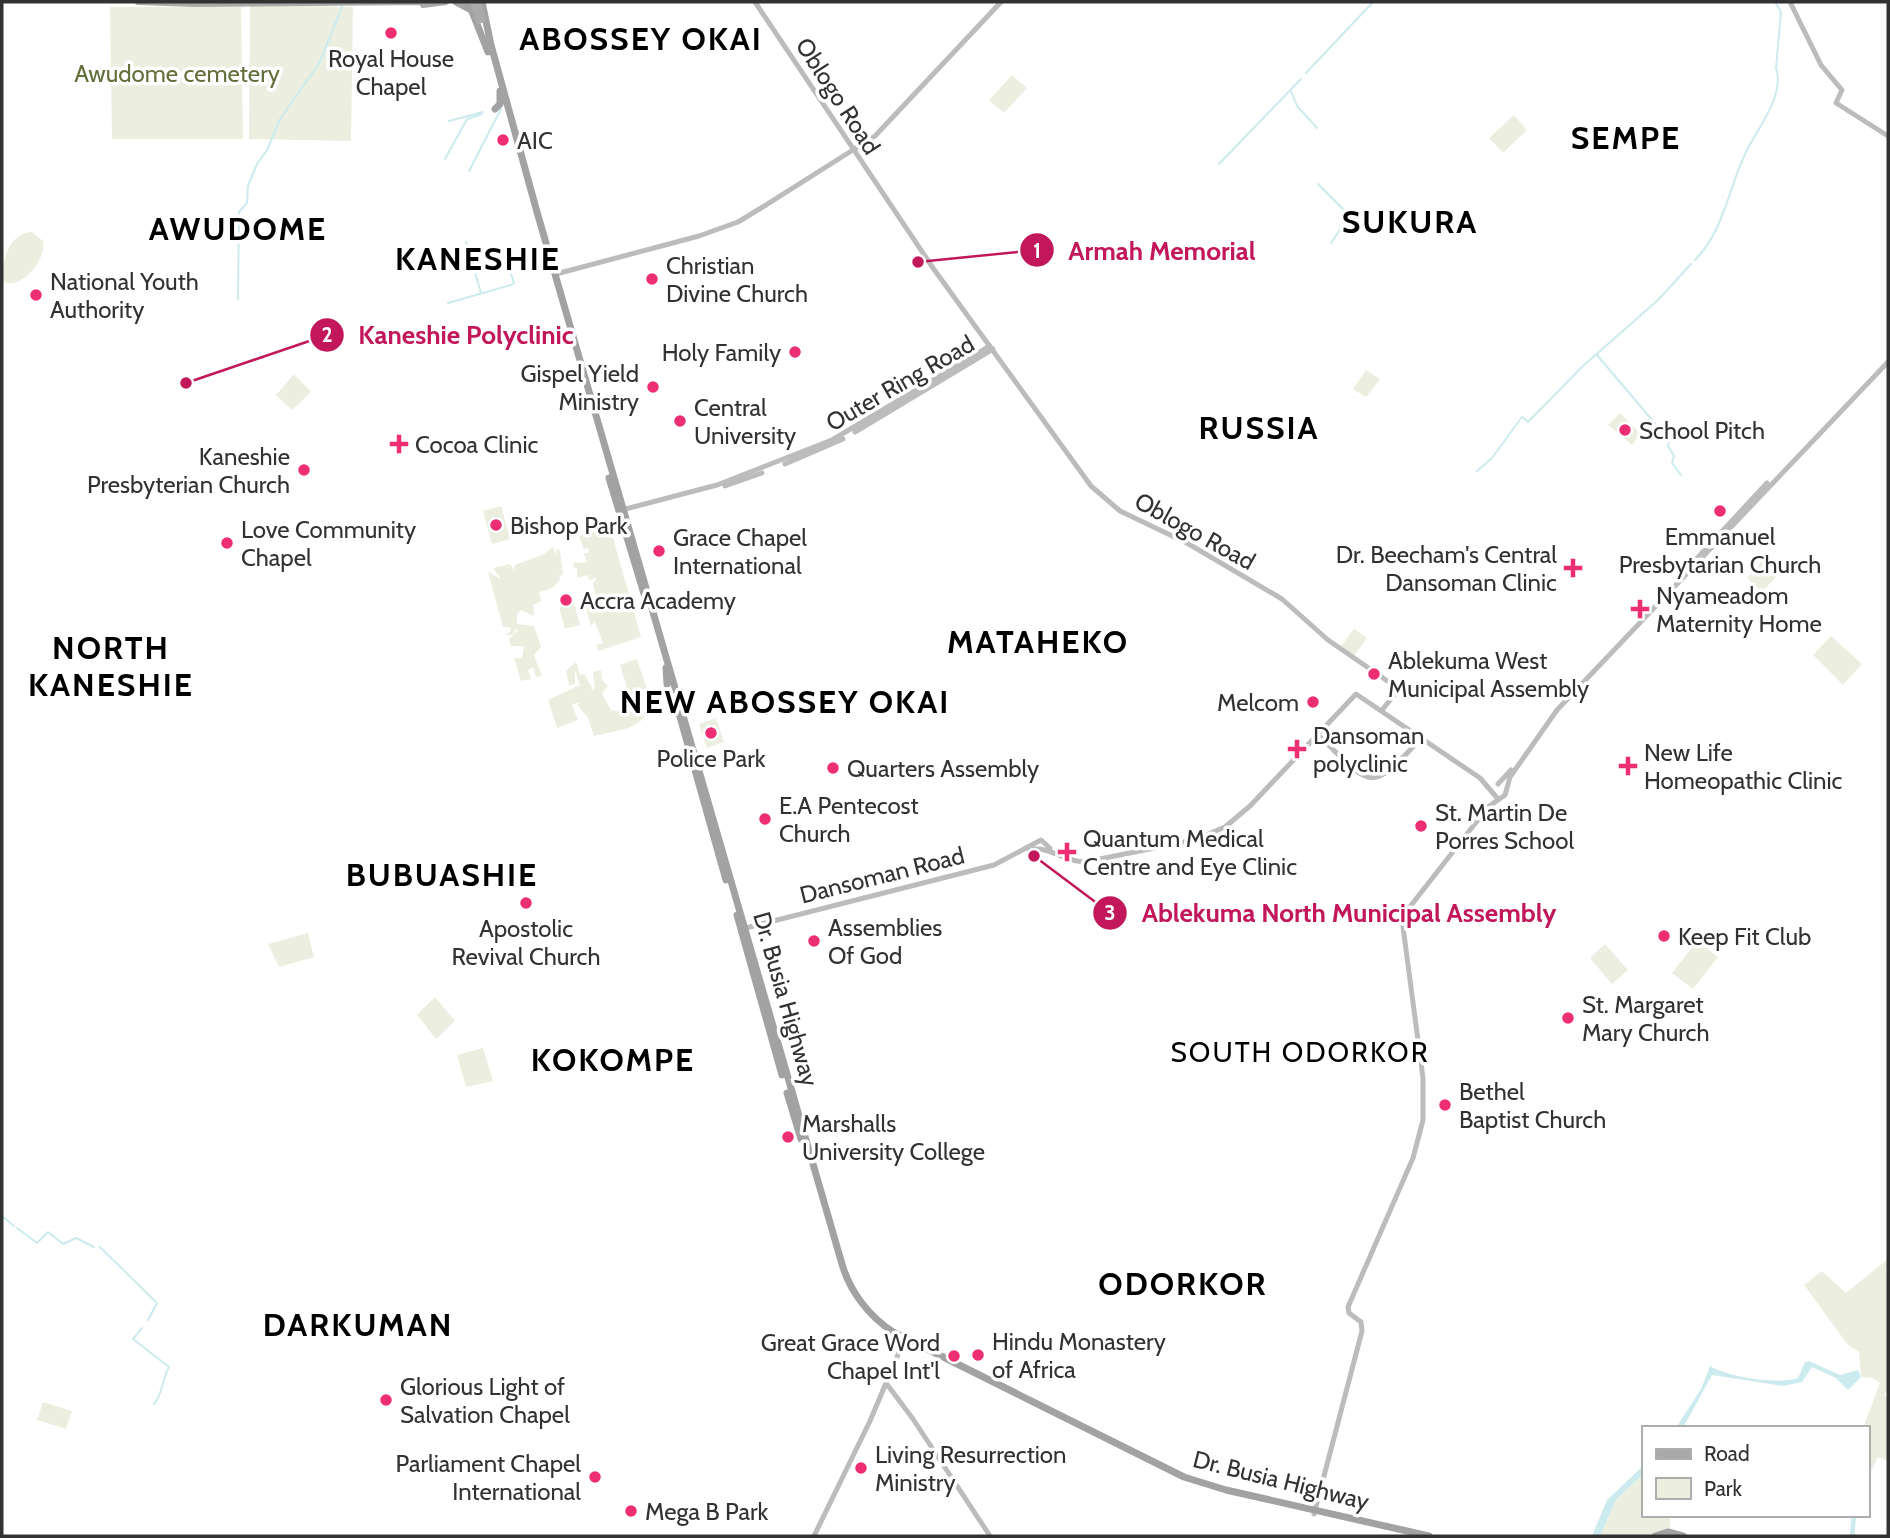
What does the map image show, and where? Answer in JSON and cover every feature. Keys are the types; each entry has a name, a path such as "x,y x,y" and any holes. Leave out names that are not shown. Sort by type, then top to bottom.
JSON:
{"highway":[{"path":"456,2 474,13 488,42"},
{"path":"474,13 477,3"},
{"path":"477,3 610,482 633,540"},
{"name":"Dr. Busia Highway","path":"488,42 508,102 647,596 723,842 736,891 743,928 742,940 753,983 796,1115 845,1287 883,1330 902,1341 1180,1479 1408,1536"},
{"path":"495,109 500,104 500,91"},
{"name":"Dr. Busia Highway","path":"623,511 642,562 647,596"},
{"name":"Dr. Busia Highway","path":"652,613 666,668 774,1027 796,1115"},
{"path":"666,668 667,684"},
{"path":"770,1000 774,1027"},
{"path":"771,1036 786,1072"},
{"name":"Dr. Busia Highway","path":"810,1164 836,1238 844,1272 860,1301 902,1341 978,1373 1184,1477 1315,1513 1429,1536"},
{"path":"1052,1401 1059,1416"},
{"path":"1655,1536 1668,1532 1683,1536"},
{"path":"1662,1536 1676,1536"}],"main road":[{"path":"138,2 426,2"},
{"path":"198,2 214,3"},
{"path":"370,3 402,6 446,2"},
{"name":"Oblogo Road","path":"755,2 940,278 1008,370 1036,414 1091,486 1109,503 1187,543 1282,599 1328,640 1399,689 1381,710"},
{"path":"556,274 729,226 854,151 884,128 1001,2"},
{"path":"1790,2 1821,65 1842,91 1836,103 1888,136"},
{"path":"477,3 488,42"},
{"name":"Outer Ring Road","path":"623,511 717,485 832,440 990,348"},
{"path":"1488,807 1491,793 1497,784 1569,693 1888,360"},
{"path":"1315,1513 1362,1331 1361,1322 1349,1313 1348,1307 1413,1158 1423,1120 1423,1078 1403,918 1412,902 1466,839 1488,807 1505,795 1506,788 1558,710 1888,360"},
{"name":"Dansoman Road","path":"743,928 989,866 1042,845 1085,862 1213,834 1240,816 1356,694 1381,710"},
{"path":"1381,710 1480,778 1506,788"},
{"path":"1318,735 1359,774 1371,779 1387,775 1422,738"},
{"path":"1480,778 1498,799"},
{"path":"814,1536 886,1383 902,1341"},
{"path":"886,1383 990,1536"}],"green space":[{"name":"Awudome cemetery","path":"250,5 353,7 351,141 249,139"},
{"name":"Awudome cemetery","path":"110,7 241,7 243,139 112,139"},
{"path":"1012,75 1027,88 1004,113 989,100"},
{"path":"1514,115 1527,130 1503,153 1489,138"},
{"path":"32,232 43,241 37,264 17,282 2,281 5,257 12,243 17,237"},
{"path":"1366,370 1380,379 1366,397 1353,389"},
{"path":"294,374 311,392 292,410 276,395"},
{"name":"School Pitch","path":"1620,413 1641,434 1632,445 1608,425"},
{"name":"Bishop Park","path":"501,506 510,539 492,544 483,511"},
{"path":"610,527 641,637 598,651 596,645 603,643 595,622 591,626 584,600 596,597 593,583 597,578 589,580 588,575 577,578 577,568 573,567 574,562 587,563 584,553 589,553 588,548 584,549 579,536"},
{"path":"553,547 557,556 556,549 560,550 563,575 558,576 561,577 552,588 539,592 541,601 533,605 534,616 521,610 517,614 517,624 534,626 541,647 534,655 542,676 536,677 533,667 528,670 531,679 521,681 514,658 522,658 524,646 511,646 509,639 518,630 517,628 512,635 505,635 511,631 510,627 503,627 488,572 501,579 493,568 510,564 514,570 515,565 544,554"},
{"path":"1766,557 1782,571 1762,592 1747,578"},
{"path":"574,603 580,625 565,629 559,607"},
{"path":"1354,629 1367,638 1354,656 1341,646"},
{"path":"1831,636 1862,664 1843,685 1813,655"},
{"path":"637,659 647,689 629,695 620,665"},
{"path":"576,662 580,675 584,674 593,689 589,690 595,689 593,672 601,670 602,680 608,686 602,694 611,710 627,713 651,705 642,720 629,728 594,736 588,718 578,706 579,702 572,705 578,720 557,728 548,700 580,685 575,670 575,684 569,685 566,671"},
{"name":"Police Park","path":"716,718 724,742 707,748 699,724"},
{"path":"308,933 314,957 279,967 268,944"},
{"path":"1697,941 1718,957 1693,989 1672,973"},
{"path":"1605,944 1628,970 1612,984 1590,958"},
{"path":"435,997 455,1021 436,1039 417,1015"},
{"path":"483,1048 493,1081 466,1087 457,1055"},
{"path":"1888,1259 1888,1389 1884,1395 1888,1398 1888,1461 1878,1457 1869,1475 1869,1426 1864,1426 1880,1383 1872,1378 1861,1377 1859,1352 1848,1345 1804,1285 1822,1271 1846,1293"},
{"path":"43,1402 72,1411 66,1429 37,1420"},
{"path":"1642,1475 1642,1517 1670,1517 1670,1529 1688,1536 1600,1536 1616,1500"}],"water":[{"path":"1809,1361 1840,1375 1858,1370 1861,1377 1848,1390 1836,1378 1812,1367 1802,1382 1783,1386 1712,1375 1684,1426 1677,1426 1701,1389 1710,1366 1740,1376 1778,1381 1798,1378 1805,1362"},
{"path":"1642,1467 1642,1475 1616,1500 1600,1536 1592,1536 1607,1500"}],"waterway":[{"path":"1306,73 1373,2"},
{"path":"1695,260 1714,234 1741,162 1774,99 1778,78 1776,68 1781,12 1775,2"},
{"path":"238,299 239,212 247,203 248,186 280,119 320,62 342,7"},
{"path":"1219,164 1301,79"},
{"path":"1291,91 1297,106 1317,128"},
{"path":"469,171 501,109"},
{"path":"449,121 483,112"},
{"path":"445,159 467,119 482,114"},
{"path":"1318,184 1344,210 1343,225 1331,243"},
{"path":"466,242 481,293"},
{"path":"448,303 514,283 505,255"},
{"path":"1477,471 1492,458 1522,417 1528,422 1583,366 1658,300 1691,264"},
{"path":"1597,355 1669,440 1668,446 1674,456 1672,463 1681,475"},
{"path":"2,1216 14,1226"},
{"path":"17,1228 37,1243 48,1232 63,1244 76,1238 94,1247"},
{"path":"100,1247 157,1303 148,1320"},
{"path":"142,1328 133,1339 169,1367 154,1404"},
{"path":"1852,1536 1854,1517"}],"place":[{"name":"Royal House Chapel","path":"391,33"},
{"name":"AIC","path":"503,140"},
{"name":"Armah Memorial","path":"918,262"},
{"name":"Christian Divine Church","path":"652,279"},
{"name":"National Youth Authority","path":"36,295"},
{"name":"Holy Family","path":"795,352"},
{"name":"Kaneshie Polyclinic","path":"186,383"},
{"name":"Gispel Yield Ministry","path":"653,387"},
{"name":"Central University","path":"680,421"},
{"name":"School Pitch","path":"1625,430"},
{"name":"Cocoa Clinic","path":"399,444"},
{"name":"Kaneshie Presbyterian Church","path":"304,470"},
{"name":"Emmanuel Presbytarian Church","path":"1720,511"},
{"name":"Bishop Park","path":"496,525"},
{"name":"Love Community Chapel","path":"227,543"},
{"name":"Grace Chapel International","path":"659,551"},
{"name":"Dr. Beecham's Central Dansoman Clinic","path":"1573,568"},
{"name":"Accra Academy","path":"566,600"},
{"name":"Nyameadom Maternity Home","path":"1640,609"},
{"name":"Ablekuma West Municipal Assembly","path":"1374,674"},
{"name":"Melcom","path":"1313,702"},
{"name":"Police Park","path":"711,733"},
{"name":"Dansoman polyclinic","path":"1297,749"},
{"name":"New Life Homeopathic Clinic","path":"1628,766"},
{"name":"Quarters Assembly","path":"833,768"},
{"name":"E.A Pentecost Church","path":"765,819"},
{"name":"St. Martin De Porres School","path":"1421,826"},
{"name":"Quantum Medical Centre and Eye Clinic","path":"1067,852"},
{"name":"Ablekuma North Municipal Assembly","path":"1034,856"},
{"name":"Apostolic Revival Church","path":"526,903"},
{"name":"Keep Fit Club","path":"1664,936"},
{"name":"Assemblies Of God","path":"814,941"},
{"name":"St. Margaret Mary Church","path":"1568,1018"},
{"name":"Bethel Baptist Church","path":"1445,1105"},
{"name":"Marshalls University College","path":"788,1137"},
{"name":"Hindu Monastery of Africa","path":"978,1355"},
{"name":"Great Grace Word Chapel Int'l","path":"954,1356"},
{"name":"Glorious Light of Salvation Chapel","path":"386,1400"},
{"name":"Living Resurrection Ministry","path":"861,1468"},
{"name":"Parliament Chapel International","path":"595,1477"},
{"name":"Mega B Park","path":"631,1511"}],"district":[{"name":"ABOSSEY OKAI","path":"641,38"},
{"name":"SEMPE","path":"1626,137"},
{"name":"SUKURA","path":"1410,221"},
{"name":"AWUDOME","path":"238,228"},
{"name":"KANESHIE","path":"478,258"},
{"name":"RUSSIA","path":"1259,427"},
{"name":"MATAHEKO","path":"1038,641"},
{"name":"NORTH KANESHIE","path":"111,666"},
{"name":"NEW ABOSSEY OKAI","path":"785,701"},
{"name":"BUBUASHIE","path":"442,874"},
{"name":"SOUTH ODORKOR","path":"1300,1052"},
{"name":"KOKOMPE","path":"613,1059"},
{"name":"ODORKOR","path":"1183,1283"},
{"name":"DARKUMAN","path":"358,1324"}]}
